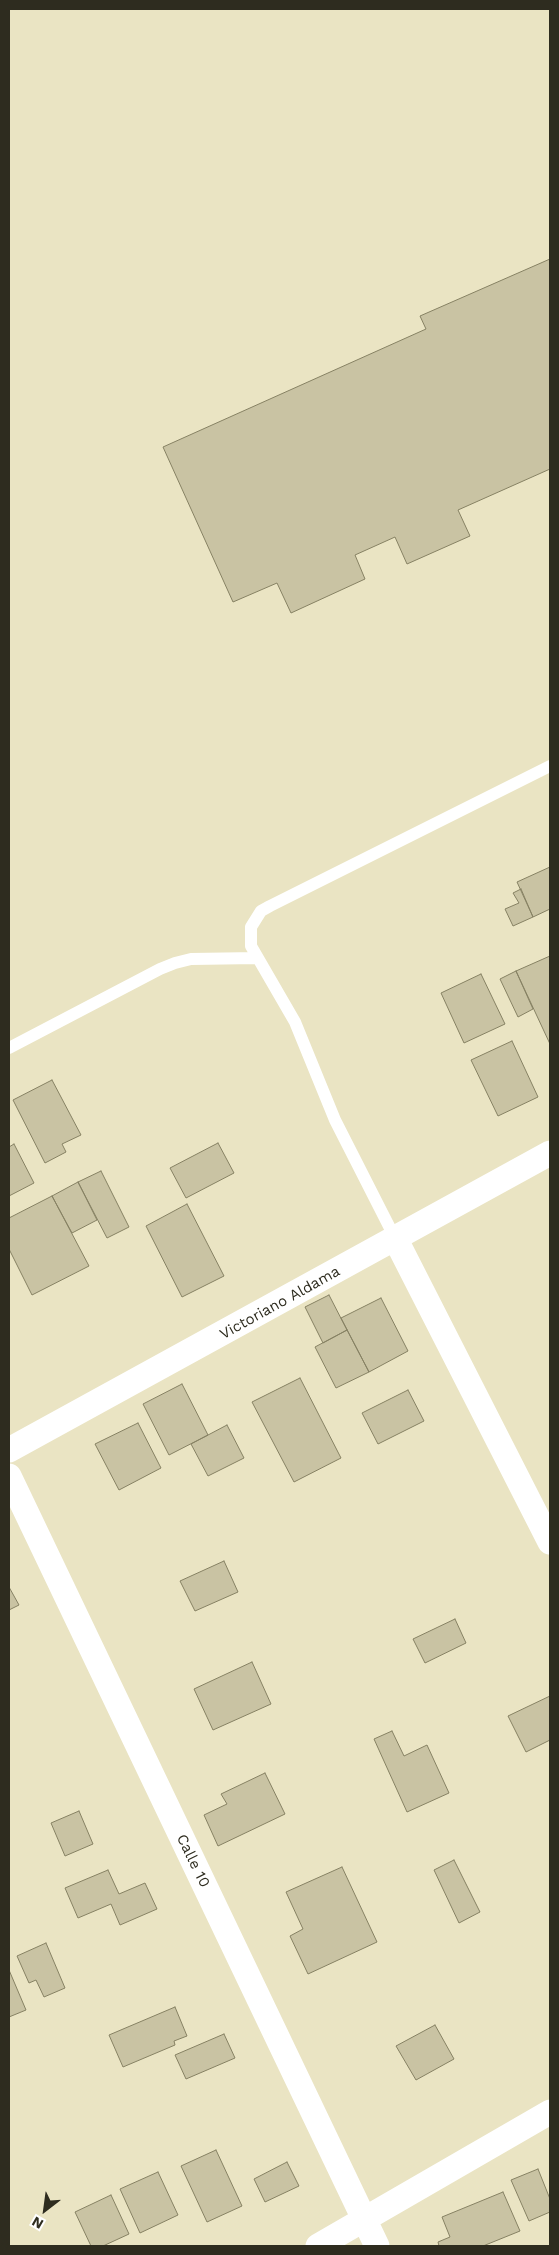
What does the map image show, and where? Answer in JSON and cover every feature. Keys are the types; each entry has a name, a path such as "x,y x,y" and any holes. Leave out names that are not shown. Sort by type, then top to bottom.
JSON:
{"street":[{"name":"Victoriano Aldama","path":"9,1450 396,1240 550,1154"},
{"path":"396,1240 550,1542"},
{"name":"Calle 10","path":"9,1476 377,2246"},
{"path":"318,2246 550,2112"}],"lane":[{"path":"396,1240 335,1120 295,1022 257,958 249,937 254,919 261,911 550,766"},
{"path":"9,1048 175,963 191,959 257,958"}],"building":[{"path":"550,259 550,469 458,510 470,536 407,564 395,537 355,555 365,579 291,613 277,583 233,602 163,447 426,329 420,316"},
{"path":"550,867 550,909 533,917 517,882"},
{"path":"521,889 533,917 513,926 505,909 519,903 513,893"},
{"path":"550,956 550,1044 516,971"},
{"path":"516,971 533,1009 518,1017 500,979"},
{"path":"481,974 505,1024 464,1043 441,993"},
{"path":"512,1041 538,1097 498,1116 471,1060"},
{"path":"52,1080 81,1135 62,1144 66,1152 45,1163 13,1100"},
{"path":"218,1143 234,1173 186,1198 170,1168"},
{"path":"14,1144 34,1183 9,1196 9,1147"},
{"path":"101,1171 129,1227 107,1238 78,1182"},
{"path":"78,1182 97,1220 72,1233 52,1196"},
{"path":"52,1196 89,1266 32,1295 9,1249 9,1218"},
{"path":"187,1204 224,1276 182,1297 146,1226"},
{"path":"329,1295 347,1330 323,1343 305,1307"},
{"path":"381,1298 408,1351 369,1372 341,1318"},
{"path":"347,1330 369,1372 336,1388 315,1347"},
{"path":"300,1378 341,1458 294,1482 252,1402"},
{"path":"182,1384 208,1435 169,1455 143,1404"},
{"path":"408,1390 424,1421 378,1444 362,1413"},
{"path":"138,1423 161,1468 119,1490 95,1444"},
{"path":"227,1425 244,1458 208,1476 191,1444"},
{"path":"224,1561 238,1592 195,1611 180,1581"},
{"path":"9,1587 19,1605 9,1610"},
{"path":"455,1619 466,1643 425,1663 413,1639"},
{"path":"252,1662 271,1704 213,1730 194,1689"},
{"path":"550,1696 550,1740 526,1752 508,1716"},
{"path":"392,1731 404,1756 427,1745 449,1793 407,1812 374,1739"},
{"path":"265,1773 285,1814 218,1846 204,1815 227,1804 221,1794"},
{"path":"79,1811 93,1844 65,1856 51,1823"},
{"path":"454,1860 480,1912 459,1923 434,1870"},
{"path":"342,1867 377,1942 308,1974 290,1936 303,1929 286,1892"},
{"path":"108,1870 119,1894 145,1883 157,1909 120,1925 111,1904 78,1918 65,1888"},
{"path":"46,1943 65,1988 44,1997 36,1980 29,1983 17,1956"},
{"path":"9,1970 26,2010 9,2017"},
{"path":"175,2007 187,2036 174,2041 175,2045 123,2067 109,2035"},
{"path":"435,2025 454,2059 416,2080 396,2046"},
{"path":"224,2034 235,2058 186,2079 175,2055"},
{"path":"216,2150 242,2206 207,2222 181,2166"},
{"path":"287,2162 299,2186 265,2202 254,2179"},
{"path":"538,2169 550,2199 550,2212 529,2221 511,2180"},
{"path":"158,2172 178,2215 140,2233 120,2189"},
{"path":"503,2192 520,2231 483,2246 439,2246 438,2242 450,2237 442,2217"},
{"path":"111,2195 129,2234 103,2246 91,2246 75,2212"}]}
